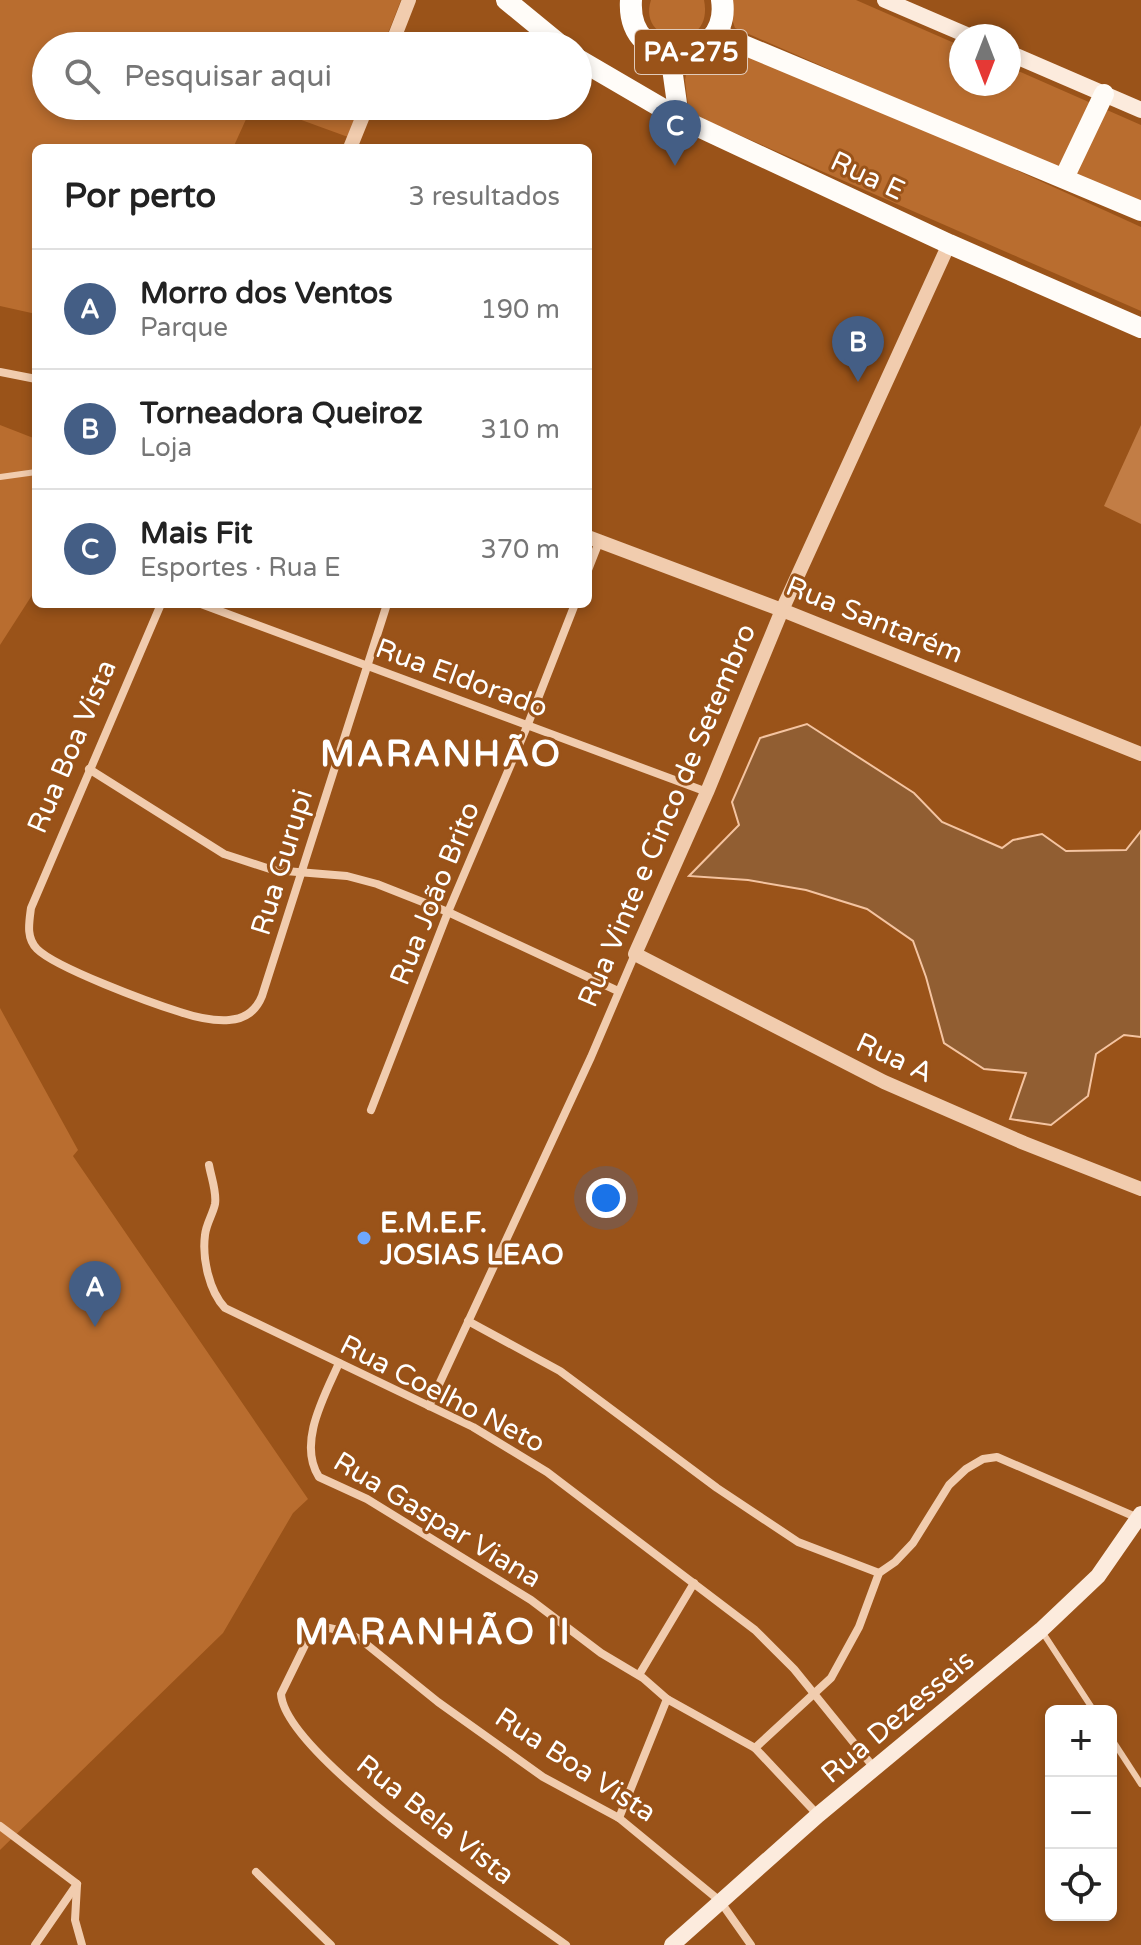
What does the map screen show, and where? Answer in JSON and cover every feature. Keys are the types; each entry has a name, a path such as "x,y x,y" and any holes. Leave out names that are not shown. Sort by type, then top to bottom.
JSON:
{"highway":[{"name":"PA-275","path":"631,0 630,13 634,27 643,40 670,54 690,52 705,45 722,21 722,0"}],"main road":[{"path":"506,0 545,32"},
{"path":"885,0 949,27"},
{"name":"PA-275","path":"715,33 1141,211"},
{"path":"670,54 679,118"},
{"path":"1021,58 1141,110"},
{"name":"Rua E","path":"592,67 679,118 949,244 1141,328"},
{"path":"1064,178 1104,94"},
{"name":"Rua Dezesseis","path":"672,1945 818,1815 1041,1630 1098,1576 1140,1516"}],"street":[{"path":"396,32 409,0"},
{"path":"352,144 361,120"},
{"name":"Rua Vinte e Cinco de Setembro","path":"429,1406 591,1057 707,792 782,610 949,244"},
{"path":"0,372 32,378"},
{"name":"Rua Santarém","path":"594,539 782,610 1141,754"},
{"name":"Rua Boa Vista","path":"159,608 31,908 28,935 37,949 62,965 181,1013 228,1020 243,1017 254,1011 262,996"},
{"name":"Rua Eldorado","path":"212,608 707,792"},
{"name":"Rua Gurupi","path":"262,996 386,608"},
{"name":"Rua João Brito","path":"371,1110 448,912 573,608"},
{"path":"89,769 224,854 273,870 347,876 377,884 448,912 618,991"},
{"name":"Rua A","path":"635,954 884,1082 1024,1143 1141,1189"},
{"name":"Rua Coelho Neto","path":"209,1165 215,1203 204,1236 211,1284 216,1299 225,1308 473,1427 547,1472 755,1630 794,1669 876,1769"},
{"path":"468,1321 560,1371 717,1488 798,1542 879,1573"},
{"name":"Rua Gaspar Viana","path":"339,1363 319,1409 312,1439 312,1461 319,1477 367,1499 404,1521 531,1600 601,1653 639,1675 667,1699 755,1748 818,1815"},
{"path":"755,1748 831,1678 859,1627 879,1573 913,1543 949,1485 966,1469 983,1459 997,1457 1140,1516"},
{"path":"639,1675 694,1583"},
{"name":"Rua Bela Vista","path":"360,1639 329,1628 316,1632 306,1643 282,1690 281,1702 287,1714 343,1777 428,1848 566,1945"},
{"name":"Rua Boa Vista","path":"360,1639 438,1702 543,1777 619,1818 720,1901 751,1945"},
{"path":"619,1818 667,1699"},
{"path":"0,1826 77,1884"},
{"path":"256,1872 331,1945"},
{"path":"35,1945 77,1884"},
{"path":"77,1884 75,1920 82,1945"}],"lane":[{"path":"0,477 32,473"},
{"path":"1041,1630 1090,1705"},
{"path":"1117,1747 1141,1784"}],"shaded area":[{"path":"0,0 401,0 388,32 32,32 32,120 246,120 235,144 32,144 32,313 0,306"},
{"path":"651,0 704,0 704,17 698,29 688,36 676,38 654,27 649,15"},
{"path":"725,0 856,0 949,41 949,96 1021,96 1021,72 1141,125 1141,206 735,28"},
{"path":"715,33 1141,227 1141,311 689,113 685,80 690,52"},
{"path":"301,120 355,120 348,137"},
{"path":"0,425 32,437 32,595 0,645"},
{"path":"807,724 914,793 942,822 1002,848 1013,840 1042,834 1066,851 1126,850 1141,831 1141,1037 1124,1035 1096,1054 1088,1096 1051,1125 1010,1119 1026,1073 984,1069 944,1043 913,941 867,909 806,890 748,880 689,876 739,825 732,802 760,738"},
{"path":"0,1008 78,1150 73,1156 308,1499 293,1513 223,1633 0,1850"}],"building":[{"path":"1141,425 1141,524 1104,506"}],"place":[{"name":"Mais Fit","path":"675,166"},
{"name":"Torneadora Queiroz","path":"858,382"},
{"name":"E.M.E.F. JOSIAS LEAO","path":"364,1238"},
{"name":"Morro dos Ventos","path":"95,1327"}],"district":[{"name":"MARANHÃO","path":"441,753"},
{"name":"MARANHÃO II","path":"433,1631"}]}
